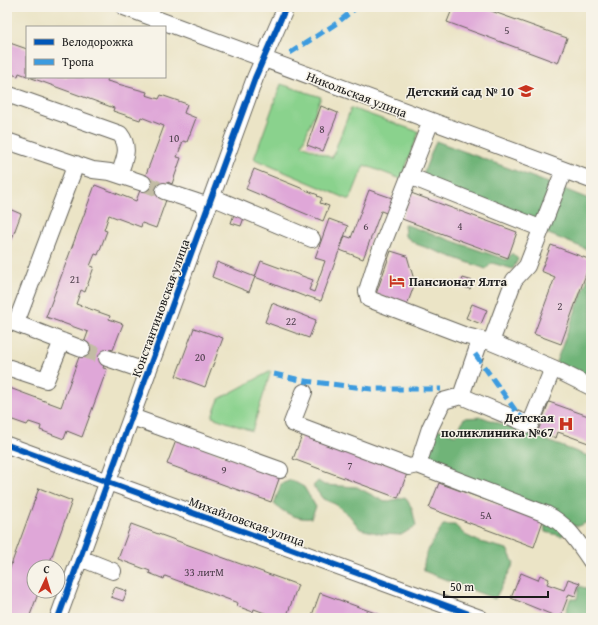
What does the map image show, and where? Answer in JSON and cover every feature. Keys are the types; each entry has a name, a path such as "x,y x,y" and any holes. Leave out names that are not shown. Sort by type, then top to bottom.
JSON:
{"street":[{"name":"Никольская улица","path":"124,7 591,180"},
{"name":"Константиновская улица","path":"58,618 263,59 286,7"},
{"path":"7,94 120,134 126,141 127,151 119,175"},
{"path":"431,121 369,284 367,291 369,299 485,341 553,368 591,386"},
{"path":"7,141 93,170 119,175 143,183"},
{"path":"76,164 12,322 82,349"},
{"path":"461,396 514,280 527,266 540,228 564,170"},
{"path":"409,176 540,228"},
{"path":"164,191 211,202 312,239"},
{"path":"7,367 46,380 62,341"},
{"path":"107,358 148,372"},
{"path":"418,465 430,428 443,401 461,396 530,425 553,368"},
{"path":"304,392 292,423 409,467 418,465 546,514 560,521 571,532 591,561"},
{"path":"132,417 280,470"},
{"name":"Михайловская улица","path":"7,445 480,618"},
{"path":"80,558 113,571"}],"green space":[{"path":"281,84 321,97 302,145 332,158 351,108 419,132 401,179 364,165 350,200 254,159"},
{"path":"436,141 551,184 539,217 530,220 421,179"},
{"path":"564,189 591,200 591,251 546,233"},
{"path":"404,224 507,260 512,253 518,259 513,269 492,263 486,269 416,244 405,236"},
{"path":"591,270 591,360 585,376 556,362"},
{"path":"271,371 252,431 212,417 219,399"},
{"path":"482,417 591,457 591,521 578,526 570,526 562,536 545,532 544,510 424,465 437,429 456,435 464,418"},
{"path":"291,480 304,487 316,507 311,518 301,518 291,515 274,504 281,484"},
{"path":"318,481 324,485 357,487 385,502 405,497 412,508 416,526 401,535 381,534 360,529 349,515 335,504 323,499 313,486"},
{"path":"443,525 455,525 465,535 480,542 507,549 514,563 495,599 424,571 427,553"},
{"path":"579,586 591,590 591,618 564,618 570,599 577,599"}],"building":[{"path":"453,7 480,7 567,38 558,63 447,22"},
{"path":"7,42 26,49 26,76 19,73 18,76 7,73"},
{"path":"32,78 108,78 107,81 147,92 146,95 159,99 161,95 187,104 184,113 196,118 187,142 183,141 177,157 181,158 172,184 168,182 164,191 162,198 166,200 156,228 142,223 141,227 109,215 104,230 107,231 98,255 95,254 90,266 94,267 85,292 81,290 76,304 110,316 109,319 123,324 113,350 110,349 103,368 107,369 82,437 67,431 64,439 40,430 41,426 29,422 27,425 7,418 7,387 61,407 88,332 46,317 95,185 136,201 164,126 141,117 140,120 113,111 114,108"},
{"path":"321,106 338,113 323,151 307,145"},
{"path":"254,169 322,198 320,203 329,206 323,221 246,189"},
{"path":"369,190 395,199 389,214 381,211 363,259 340,250 345,236 351,238"},
{"path":"411,193 517,232 508,258 402,219"},
{"path":"7,208 21,214 7,252"},
{"path":"235,211 245,215 241,226 231,223"},
{"path":"329,219 348,226 321,301 307,296 306,297 255,277 261,261 313,280 309,290 314,292 325,261 315,258"},
{"path":"551,245 591,260 561,344 534,334 555,277 541,271"},
{"path":"391,251 407,256 415,283 407,305 376,294"},
{"path":"217,262 255,277 249,292 212,277"},
{"path":"463,278 473,281 470,289 460,286"},
{"path":"272,303 316,320 309,338 265,322"},
{"path":"472,304 487,310 481,324 466,318"},
{"path":"194,328 223,338 205,387 176,376"},
{"name":"Детская поликлиника №67","path":"549,402 591,417 591,444 558,432 556,438 538,431"},
{"path":"303,433 408,471 398,498 293,459"},
{"path":"177,438 280,476 271,502 167,464"},
{"path":"439,483 543,521 534,547 429,508"},
{"path":"39,488 72,501 51,559 26,559 26,599 36,599 29,618 7,618 7,576"},
{"path":"131,524 298,585 286,618 278,618 254,609 253,612 237,606 238,603 165,576 164,579 149,573 150,571 118,559"},
{"path":"521,573 538,580 540,575 549,579 547,584 564,590 568,579 580,583 575,596 569,594 560,618 511,598"},
{"path":"115,587 127,591 123,601 111,597"},
{"path":"320,593 389,618 311,618"}],"tunnel":[{"path":"143,183 164,191"},
{"path":"82,349 107,358"}],"marked path":[{"path":"290,53 337,23 357,7"},
{"path":"475,354 518,414 530,425"},
{"path":"274,374 305,381 372,389 441,389"}],"cycle path":[{"path":"58,618 255,78 286,7"},
{"path":"7,445 480,618"}],"place":[{"name":"Детский сад № 10","path":"526,91"},
{"name":"Пансионат Ялта","path":"397,281"},
{"name":"Детская поликлиника №67","path":"566,424"}]}
